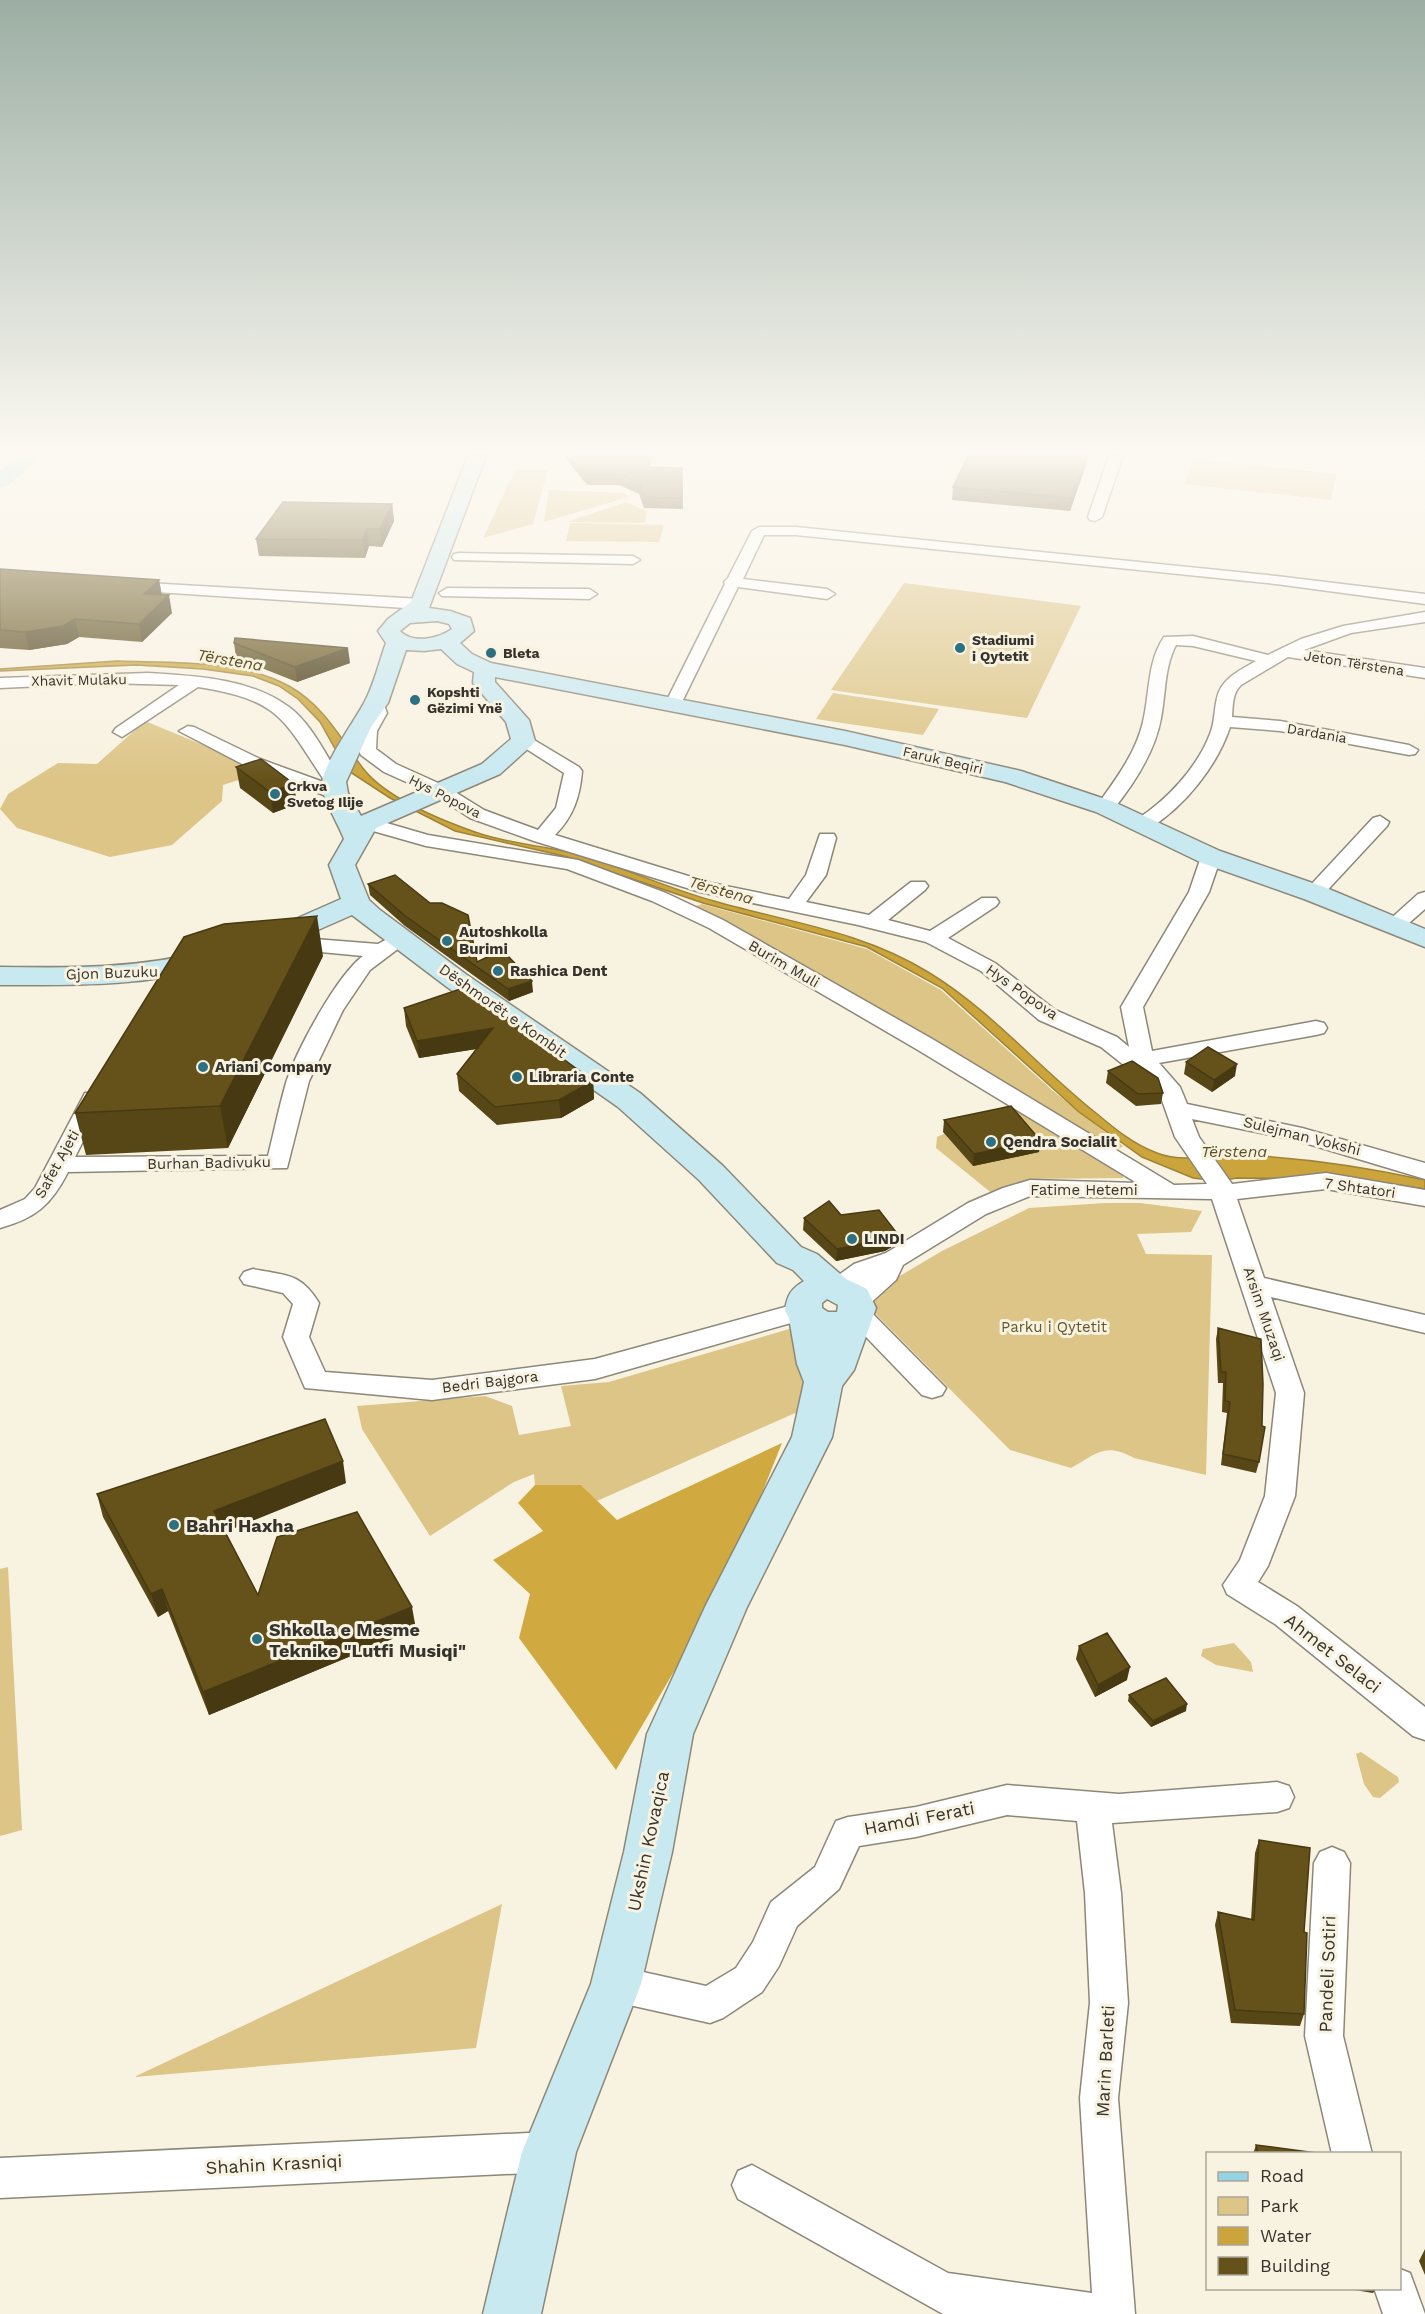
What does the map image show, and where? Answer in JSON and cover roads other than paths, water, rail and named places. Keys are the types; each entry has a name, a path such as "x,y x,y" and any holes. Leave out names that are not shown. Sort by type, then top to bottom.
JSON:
{"street":[{"path":"445,564 415,611 391,627 390,635 398,641 423,645 449,629"},
{"path":"449,629 447,593 452,564"},
{"path":"673,704 741,564"},
{"path":"1119,564 1276,580 1425,599"},
{"path":"731,582 827,594"},
{"path":"116,586 415,611 435,615 449,629"},
{"path":"447,593 589,594"},
{"name":"Jeton Tërstena","path":"1143,824 1161,814 1171,804 1215,744 1224,721 1226,695 1231,686 1277,656 1361,626 1425,617"},
{"name":"Faruk Beqiri","path":"449,629 456,654 489,678 514,674 940,758 1012,776 1105,807 1210,857 1314,893 1425,939"},
{"path":"1105,807 1124,787 1151,723 1161,656 1170,640 1193,641 1277,656"},
{"path":"368,826 350,819 336,783 359,727 376,703 398,641"},
{"name":"Jeton Tërstena","path":"1277,656 1425,673"},
{"name":"Xhavit Mulaku","path":"0,682 99,676 223,684 283,711 336,783"},
{"path":"489,678 517,720 523,741 573,771 572,796 554,828 541,837"},
{"path":"122,732 195,682"},
{"name":"Hys Popova","path":"376,703 378,713 368,731 367,751 390,768 477,814 541,837 707,888 873,922 933,938 988,967 1047,1015 1109,1042 1135,1065 1169,1088"},
{"name":"Dardania","path":"1224,721 1280,726 1410,750"},
{"path":"188,731 254,763 336,783"},
{"path":"356,903 342,866 368,826 491,769 523,741"},
{"path":"1314,893 1380,822"},
{"name":"Burim Muli","path":"368,826 426,840 571,864 659,897 716,924 916,1039 1167,1191"},
{"path":"794,905 816,875 827,838"},
{"name":"Arsim Muzaqi","path":"1210,857 1199,892 1132,1008 1143,1059 1169,1088 1187,1137 1221,1189 1290,1393 1280,1496 1253,1566 1238,1585"},
{"path":"873,922 918,886"},
{"path":"1394,926 1425,898"},
{"path":"933,938 989,902"},
{"name":"Dëshmorët e Kombit","path":"356,903 391,945 629,1100 711,1173 789,1255 793,1269 832,1304"},
{"name":"Gjon Buzuku","path":"0,976 149,974 171,980 356,903"},
{"path":"249,947 391,945"},
{"name":"Burhan Badivuku","path":"58,1166 278,1163 298,1081 332,1010 362,966 391,945"},
{"path":"1143,1059 1316,1028"},
{"name":"Safet Ajeti","path":"0,1220 34,1205 46,1191 104,1082"},
{"name":"Sulejman Vokshi","path":"1177,1110 1216,1115 1316,1137 1425,1171"},
{"name":"7 Shtatori","path":"1221,1189 1326,1181 1425,1198"},
{"name":"Fatime Hetemi","path":"832,1304 887,1274 892,1260 966,1216 1015,1191 1030,1188 1198,1193 1221,1189"},
{"name":"Bedri Bajgora","path":"253,1278 292,1286 306,1303 296,1337 315,1381 432,1390 595,1369 832,1304"},
{"path":"1253,1284 1425,1324"},
{"path":"832,1304 932,1388"},
{"name":"Ukshin Kovaqica","path":"512,2314 549,2152 616,1984 648,1852 670,1734 726,1607 812,1437 821,1402 823,1382 835,1370 832,1304"},
{"name":"Ahmet Selaci","path":"1238,1585 1286,1616 1425,1726"},
{"name":"Hamdi Ferati","path":"616,1984 710,2006 749,1980 766,1954 784,1914 827,1878 848,1832 916,1822 1007,1800 1119,1809 1277,1797"},
{"name":"Marin Barleti","path":"1093,1808 1103,1893 1108,1992 1099,2098 1114,2314"},
{"name":"Pandeli Sotiri","path":"1332,1863 1324,2036 1352,2152"},
{"name":"Shahin Krasniqi","path":"0,2178 549,2152"},
{"path":"752,2186 943,2293 1091,2314"},
{"path":"1395,2290 1404,2314"}],"water":[{"path":"117,661 205,664 270,677 289,686 312,702 372,778 398,798 430,814 486,836 587,857 696,896 851,937 903,958 951,987 973,1004 1110,1125 1132,1141 1157,1153 1178,1158 1244,1155 1335,1164 1425,1180 1425,1189 1360,1179 1237,1178 1218,1181 1193,1178 1142,1157 1079,1112 942,988 867,947 703,903 568,857 455,831 390,798 347,770 320,722 298,699 279,686 253,676 203,669 136,665 0,671 0,669"}],"place":[{"name":"Stadiumi i Qytetit","path":"960,648"},
{"name":"Bleta","path":"491,653"},
{"name":"Kopshti Gëzimi Ynë","path":"415,700"},
{"name":"Crkva Svetog Ilije","path":"275,794"},
{"name":"Autoshkolla Burimi","path":"447,941"},
{"name":"Rashica Dent","path":"498,971"},
{"name":"Ariani Company","path":"203,1067"},
{"name":"Libraria Conte","path":"517,1077"},
{"name":"Qendra Socialit","path":"991,1142"},
{"name":"LINDI","path":"852,1239"},
{"name":"Bahri Haxha","path":"174,1525"},
{"name":"Shkolla e Mesme Teknike \"Lutfi Musiqi\"","path":"257,1639"}],"water label":[{"name":"Tërstena","path":"230,660"},
{"name":"Tërstena","path":"721,890"},
{"name":"Tërstena","path":"1234,1151"}],"park label":[{"name":"Parku i Qytetit","path":"1054,1327"}]}
